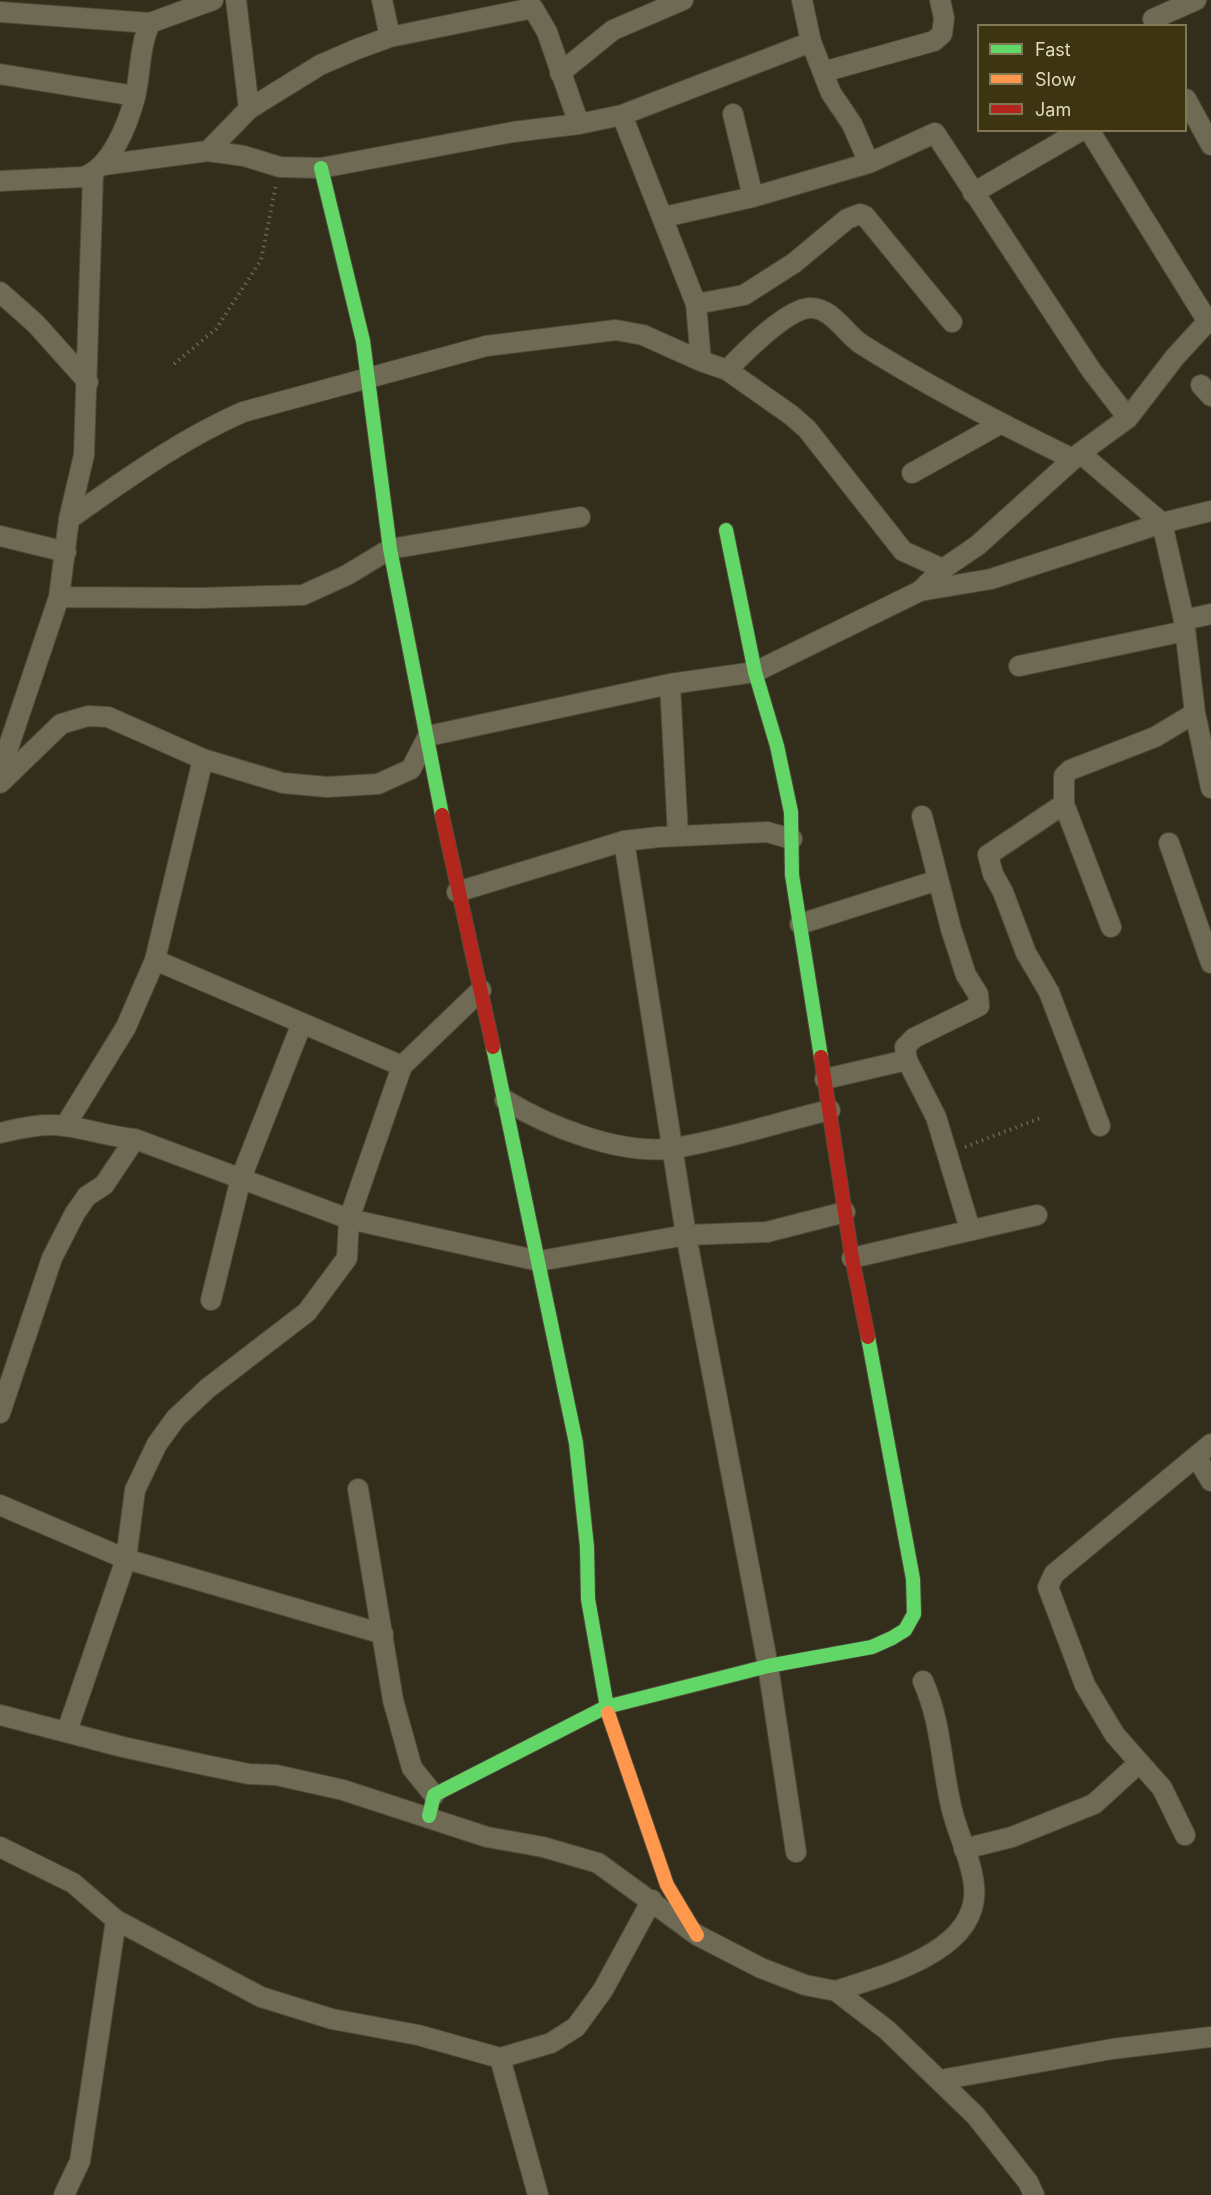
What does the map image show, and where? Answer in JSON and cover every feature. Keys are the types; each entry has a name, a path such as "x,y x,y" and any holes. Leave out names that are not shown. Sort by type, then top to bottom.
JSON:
{"street":[{"path":"0,12 63,8 150,23 213,0"},
{"path":"236,0 249,110"},
{"path":"382,0 390,37"},
{"path":"560,73 613,30 683,0"},
{"path":"802,0 811,42 831,93 852,124 869,163"},
{"path":"823,72 934,41 942,34 944,18 940,0"},
{"path":"1152,15 1196,0"},
{"path":"208,151 249,110 320,65 390,37 533,8 548,32 579,124"},
{"path":"0,772 59,597 69,519 84,455 98,169 124,126 135,96 144,36 150,23"},
{"path":"0,182 68,179 98,169 208,151 244,156 280,167 321,168 513,132 579,124 622,115 811,42"},
{"path":"0,74 135,96"},
{"path":"1187,103 1211,145"},
{"path":"733,114 753,196"},
{"path":"622,115 664,217 696,304 701,362"},
{"path":"664,217 753,196 869,163 932,132 941,139 973,193 1091,370 1128,418"},
{"path":"973,193 1079,132"},
{"path":"920,591 943,569 978,544 1077,456 1128,418 1175,357 1209,320 1090,132"},
{"path":"321,168 363,341 390,549 457,892 482,990 576,1443 587,1547 588,1599 606,1707 667,1885 697,1935"},
{"path":"696,304 744,295 794,263 847,219 860,214 865,216 952,322"},
{"path":"0,292 36,324 88,382"},
{"path":"727,370 776,323 807,308 817,308 832,317 858,342 1000,424 1077,456 1162,523 1185,626 1195,713 1211,788"},
{"path":"69,519 135,473 218,423 243,412 486,346 616,330 643,335 701,362 727,370 807,429 903,551 943,569"},
{"path":"912,473 1000,424"},
{"path":"428,736 670,684 755,672 920,591 991,579 1162,523 1211,511"},
{"path":"59,597 200,598 303,595 347,575 390,549 580,517"},
{"path":"429,1816 434,1795 606,1707 768,1666 872,1647 905,1630 915,1614 914,1579 852,1258 792,875 791,812 786,783 755,672 726,530"},
{"path":"0,536 66,552"},
{"path":"1019,666 1185,626 1211,614"},
{"path":"670,684 678,836"},
{"path":"1111,927 1064,804 1064,776 1070,770 1155,736 1195,713"},
{"path":"0,783 61,724 88,716 108,717 140,729 202,759 283,783 327,787 378,784 411,769 428,736"},
{"path":"65,1126 126,1027 155,960 202,759"},
{"path":"1064,804 988,855 993,874 1003,892 1026,952 1049,992 1100,1126"},
{"path":"922,816 951,929 966,975 978,994 979,1006 914,1038 905,1047 907,1060 936,1117 970,1229"},
{"path":"457,892 624,841 767,832 792,839"},
{"path":"624,841 686,1235 768,1666 796,1852"},
{"path":"1169,843 1211,963"},
{"path":"800,924 938,880"},
{"path":"155,960 402,1066"},
{"path":"67,1731 126,1559 135,1490 157,1444 176,1418 208,1388 307,1312 347,1258 348,1219 402,1066 482,990"},
{"path":"211,1300 241,1178 302,1023"},
{"path":"825,1079 907,1060"},
{"path":"505,1100 534,1118 610,1145 672,1148 830,1110"},
{"path":"0,1133 29,1126 65,1126 100,1135 135,1139 348,1219 539,1261 686,1235 767,1232 845,1212"},
{"path":"0,1413 52,1258 75,1213 87,1196 104,1185 135,1139"},
{"path":"852,1258 1037,1215"},
{"path":"1185,1835 1162,1788 1115,1735 1085,1685 1048,1587 1054,1574 1197,1458 1211,1444"},
{"path":"1197,1458 1211,1481"},
{"path":"358,1489 393,1700 412,1768 434,1795"},
{"path":"0,1505 126,1559 383,1634"},
{"path":"836,1991 912,1965 962,1930 970,1916 974,1886 952,1809 934,1707 923,1681"},
{"path":"0,1715 67,1731 123,1748 249,1774 276,1775 343,1790 429,1816 487,1837 543,1847 598,1863 652,1900 697,1935 761,1968 805,1985 836,1991 887,2030 976,2116 1028,2182 1034,2195"},
{"path":"964,1849 1012,1837 1094,1804 1139,1763"},
{"path":"0,1847 73,1883 116,1920 261,1997 332,2019 418,2035 500,2058 551,2043 576,2027 603,1990 652,1900"},
{"path":"64,2195 80,2161 116,1920"},
{"path":"940,2080 1112,2049 1211,2037"},
{"path":"500,2058 538,2195"}],"path":[{"path":"174,364 216,329 261,260 280,167"},
{"path":"948,1154 1043,1117"}],"traffic: fast":[{"path":"321,168 363,341 390,549 442,815"},
{"path":"726,530 755,672 777,746 791,812 792,875 821,1057"},
{"path":"493,1047 576,1443 587,1547 588,1599 608,1713"},
{"path":"429,1816 434,1795 606,1707 768,1666 872,1647 905,1630 914,1614 913,1579 868,1337"}],"traffic: slow":[{"path":"608,1713 667,1885 697,1935"}],"traffic: jam":[{"path":"442,815 493,1047"},
{"path":"821,1057 852,1258 868,1337"}]}
